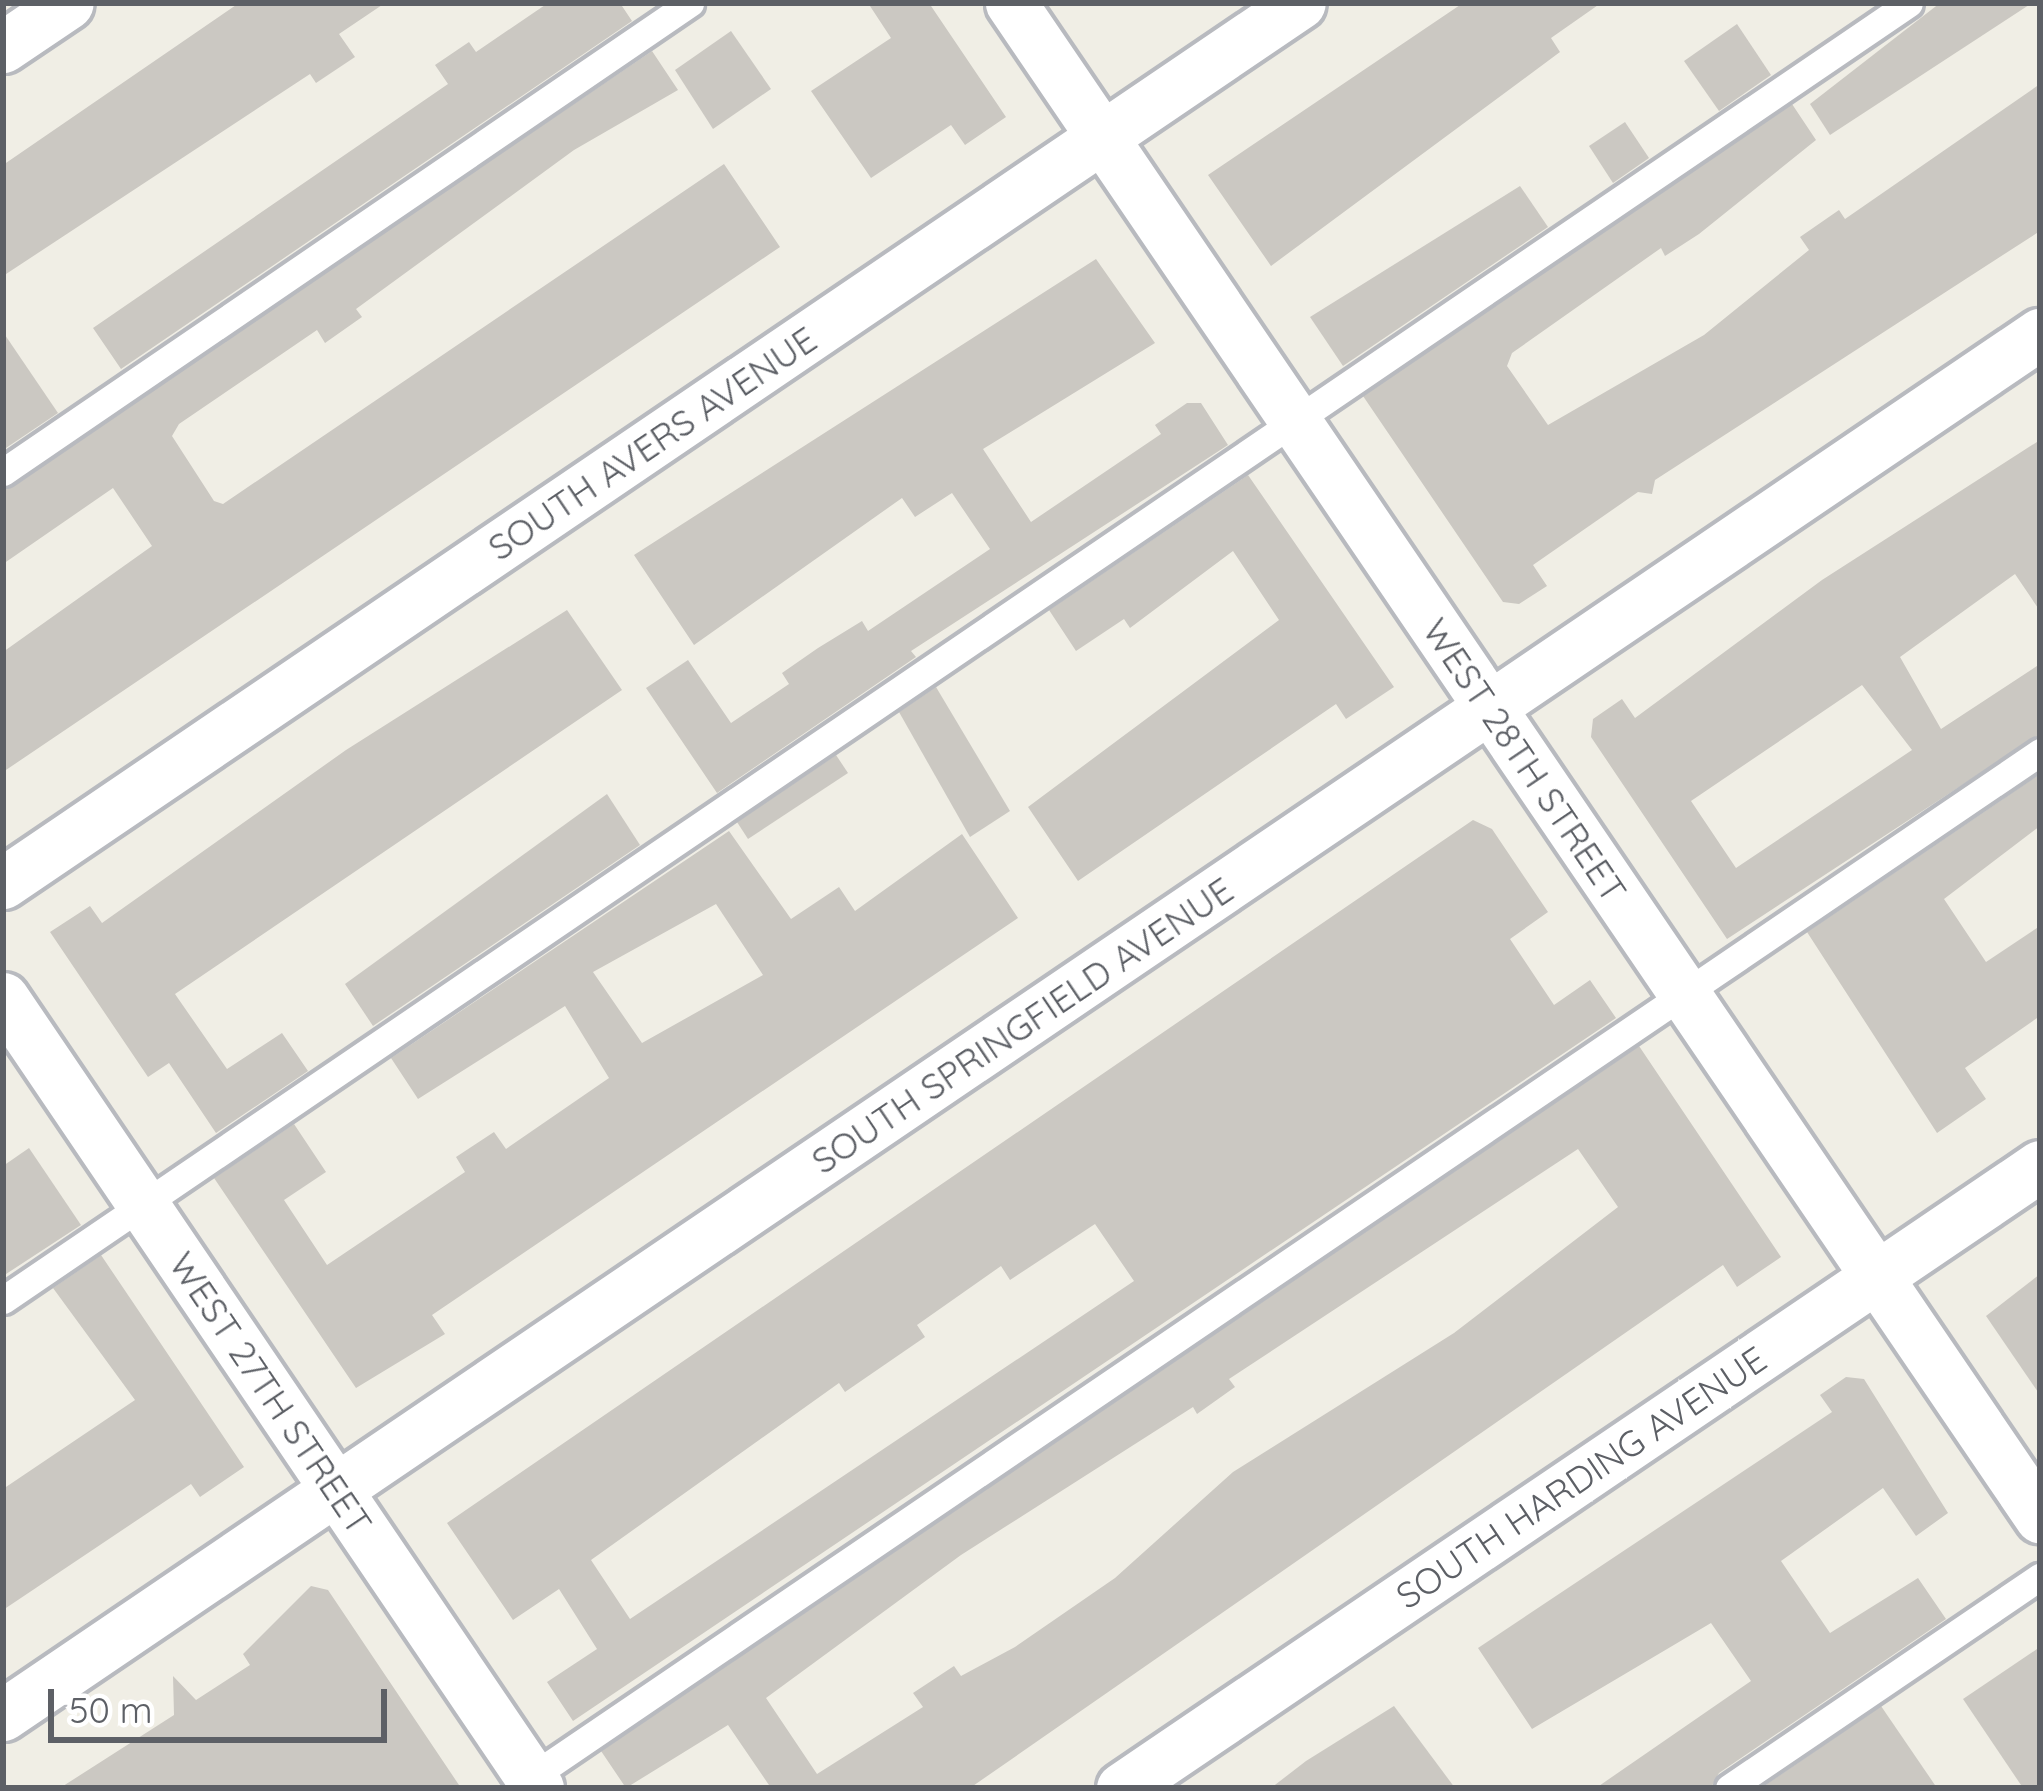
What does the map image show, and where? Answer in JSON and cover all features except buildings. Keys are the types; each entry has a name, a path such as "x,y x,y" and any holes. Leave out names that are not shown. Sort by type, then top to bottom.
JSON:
{"street":[{"path":"3,47 68,3"},
{"name":"WEST 28TH STREET","path":"1011,3 2040,1516"},
{"name":"SOUTH AVERS AVENUE","path":"3,883 1300,3"},
{"name":"SOUTH SPRINGFIELD AVENUE","path":"3,1715 2040,334"},
{"name":"WEST 27TH STREET","path":"3,998 336,1490 528,1784"},
{"name":"SOUTH HARDING AVENUE","path":"1122,1788 2040,1166"}],"lane":[{"path":"3,472 690,3"},
{"path":"3,1300 1910,3"},
{"path":"528,1784 2040,752"},
{"path":"1729,1788 2040,1577"}]}
